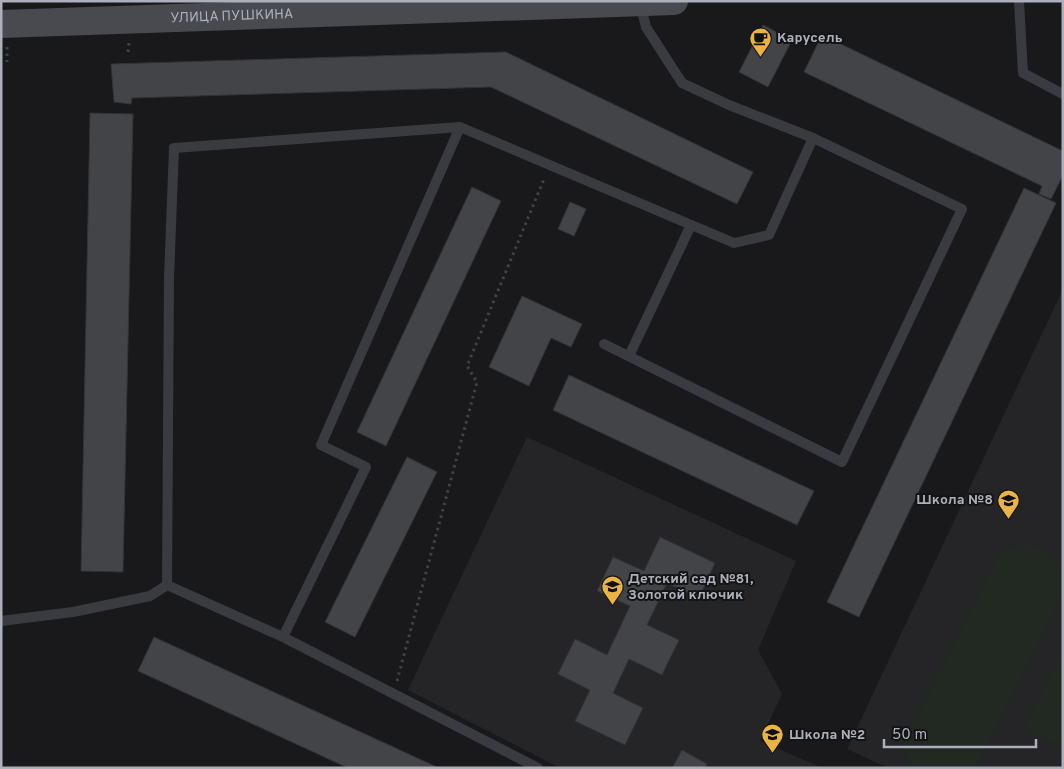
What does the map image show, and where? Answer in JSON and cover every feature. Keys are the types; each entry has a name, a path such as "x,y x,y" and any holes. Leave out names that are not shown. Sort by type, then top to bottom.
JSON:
{"street":[{"name":"УЛИЦА ПУШКИНА","path":"1,24 674,1"}],"lane":[{"path":"1019,1 1023,74 1063,94"},
{"path":"604,344 842,462 962,209 813,138 729,105 682,84 646,27 640,2"},
{"path":"167,585 169,278 174,148 460,128 734,243 769,235 813,138"},
{"path":"283,637 366,467 321,445 460,128"},
{"path":"628,356 691,225"},
{"path":"1,621 73,612 150,596 167,585"},
{"path":"167,585 283,637 538,768"}],"path":[{"path":"394,694 477,382 467,366 550,165"}],"shaded area":[{"name":"Школа №8","path":"1063,289 1063,768 888,768 847,749"},
{"name":"Детский сад №81, Золотой ключик","path":"527,437 796,561 758,650 782,694 760,741 823,768 560,768 408,690"},
{"path":"1021,543 1041,549 1054,558 1061,571 1063,592 975,768 914,768 902,746 1001,551"},
{"path":"1063,652 1063,746 1024,730"}],"building":[{"path":"763,25 792,40 768,87 739,72"},
{"path":"822,35 1063,151 1063,175 1051,199 1039,194 1042,186 804,72"},
{"path":"506,52 753,172 737,204 491,87 132,98 131,104 114,102 111,64"},
{"path":"90,113 133,114 123,572 81,571"},
{"path":"472,187 501,201 386,446 357,432"},
{"path":"1024,188 1056,203 859,617 827,602"},
{"path":"570,202 586,209 574,236 558,229"},
{"path":"522,296 582,324 571,347 551,338 529,386 489,367"},
{"path":"569,375 814,491 797,525 553,410"},
{"path":"407,457 437,472 355,637 325,622"},
{"path":"660,537 715,563 699,598 667,583 647,625 679,640 662,675 629,659 613,693 643,708 625,745 575,721 590,690 558,674 575,639 607,655 630,606 597,591 613,557 644,571"},
{"path":"154,637 439,768 348,768 138,671"},
{"path":"682,750 707,764 705,768 672,768"}],"place":[{"name":"Карусель","path":"761,57"},
{"name":"Школа №8","path":"1009,519"},
{"name":"Детский сад №81, Золотой ключик","path":"612,606"},
{"name":"Школа №2","path":"773,754"}]}
